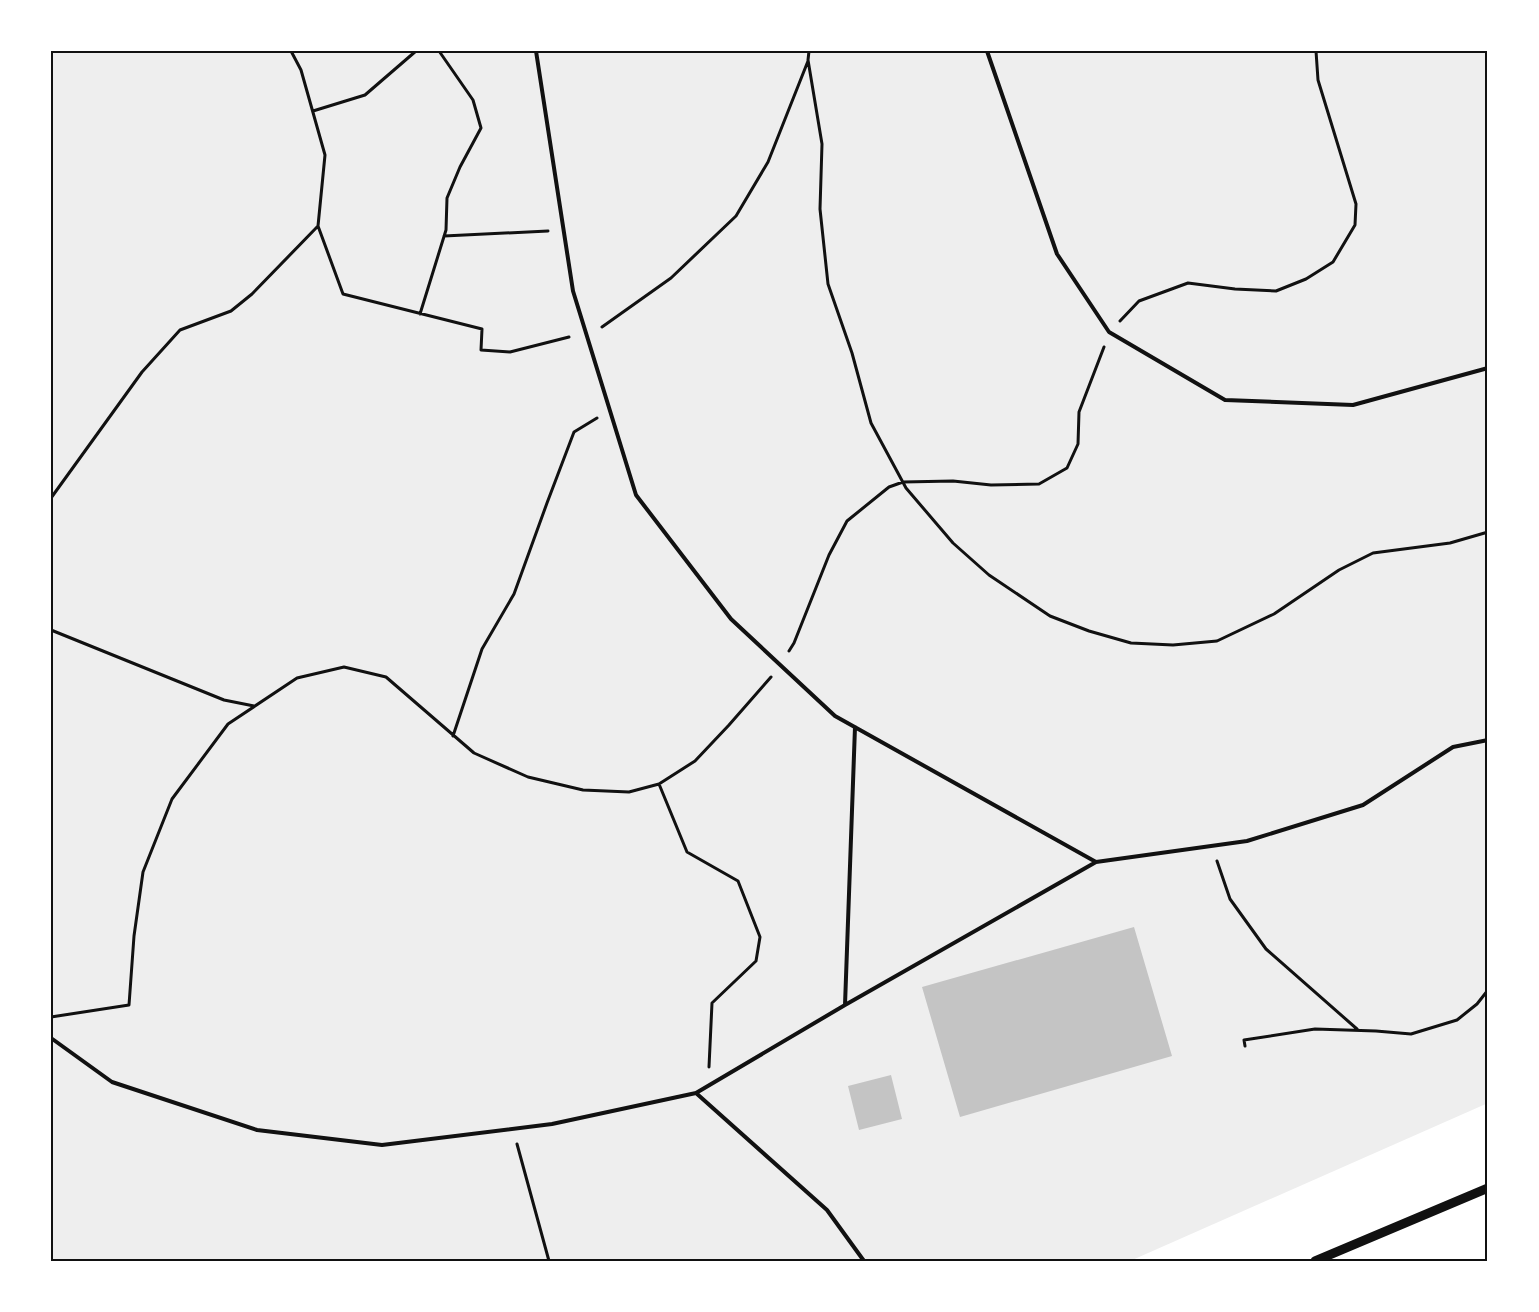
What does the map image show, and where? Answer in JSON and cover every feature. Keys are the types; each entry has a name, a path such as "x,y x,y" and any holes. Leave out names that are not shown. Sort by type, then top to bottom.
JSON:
{"street":[{"path":"1315,1261 1488,1188"}],"lane":[{"path":"536,51 574,291 636,495 731,619 835,716 1096,862"},
{"path":"987,51 1058,254 1110,332 1224,400 1353,405 1488,368"},
{"path":"845,1005 855,727"},
{"path":"51,1038 112,1082 257,1130 382,1145 552,1124 696,1093 845,1005 1096,862 1247,841 1363,805 1453,747 1488,740"},
{"path":"696,1093 827,1210 864,1261"}],"path":[{"path":"292,51 301,70 325,155 318,226 343,294 482,329 481,350 510,352 601,328 671,278 736,216 768,162 808,60 809,51"},
{"path":"312,111 366,95 416,51"},
{"path":"420,314 446,230 447,198 460,167 481,128 472,100 439,51"},
{"path":"51,1017 129,1006 134,936 143,872 172,799 228,724 297,678 344,667 386,677 474,753 528,777 583,790 629,792 659,784 695,761 780,666 794,643 829,555 847,521 889,487 903,482 953,481 991,485 1039,484 1067,468 1078,444 1079,412 1110,332 1139,301 1188,283 1235,289 1276,291 1306,279 1333,262 1355,225 1356,204 1318,80 1316,51"},
{"path":"808,60 822,144 820,209 828,284 852,353 871,423 906,488 952,543 988,575 1050,616 1089,631 1131,643 1173,645 1217,641 1274,614 1339,570 1373,553 1450,543 1488,532"},
{"path":"51,498 142,372 180,330 231,311 252,294 318,226"},
{"path":"444,236 564,230"},
{"path":"453,736 482,648 514,594 546,503 574,432 610,410"},
{"path":"51,630 224,700 254,706"},
{"path":"659,784 686,852 738,881 760,937 756,962 712,1003 708,1086"},
{"path":"1212,846 1230,899 1266,949 1358,1030"},
{"path":"1245,1046 1244,1040 1315,1029 1411,1034 1457,1020 1477,1004 1488,990"},
{"path":"1483,995 1488,998"},
{"path":"512,1129 549,1261"},
{"path":"51,1182 51,1188"}],"shaded area":[{"path":"51,51 1488,51 1488,1103 1130,1261 51,1261"}],"building":[{"path":"1134,927 1172,1056 960,1117 922,987"},
{"path":"891,1075 902,1119 859,1130 848,1086"}]}
